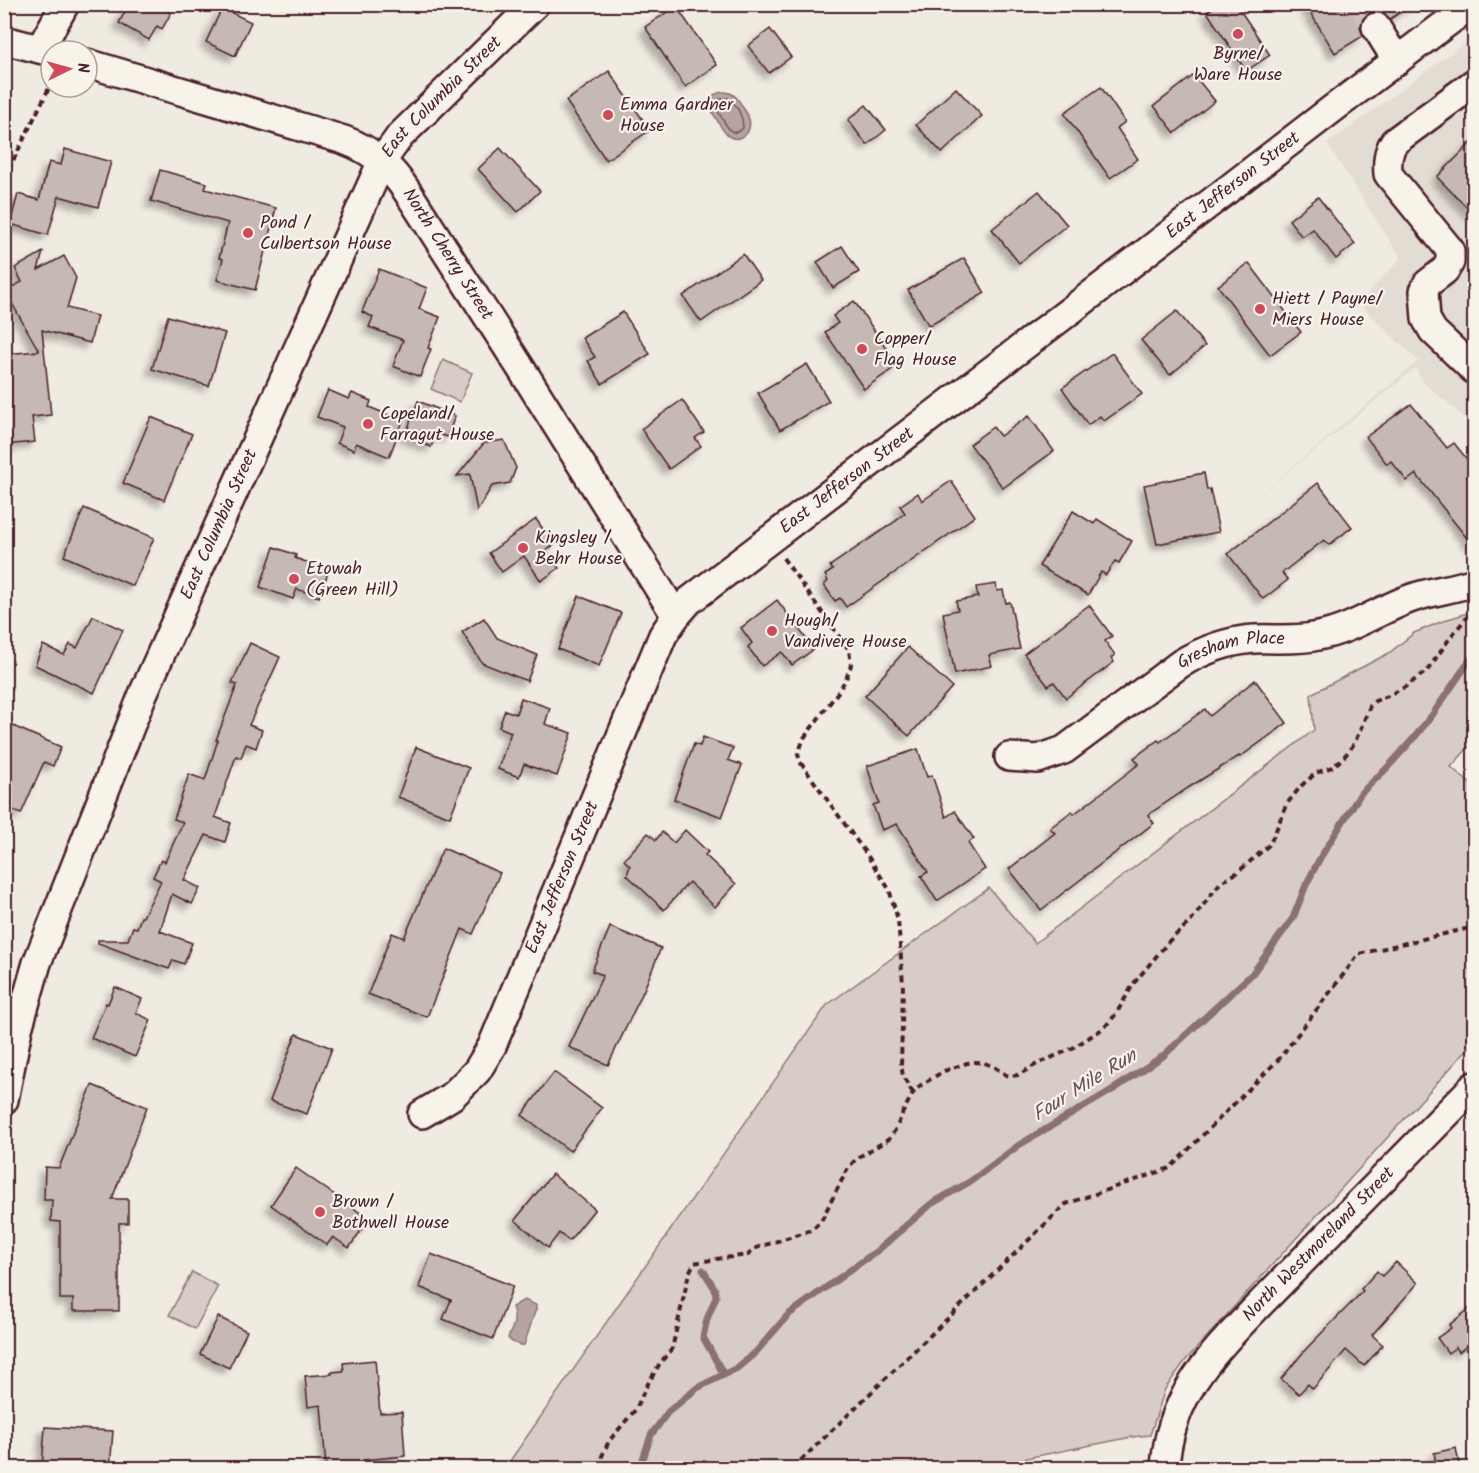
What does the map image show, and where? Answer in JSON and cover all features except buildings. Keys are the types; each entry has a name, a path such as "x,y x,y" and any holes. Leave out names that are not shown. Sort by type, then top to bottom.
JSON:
{"street":[{"path":"51,39 65,4"},
{"name":"East Columbia Street","path":"4,1100 14,1044 38,963 143,694 382,161 400,136 535,4"},
{"name":"East Jefferson Street","path":"422,1114 452,1096 477,1071 492,1046 663,635 689,601 1472,4"},
{"path":"1376,27 1397,61"},
{"path":"4,40 39,48"},
{"name":"North Cherry Street","path":"99,67 344,140 369,151 382,161 399,179 676,616"},
{"path":"1474,83 1395,142 1388,152 1388,174 1450,250 1450,262 1445,270 1427,284 1424,291 1426,319 1433,331 1474,370"},
{"name":"Gresham Place","path":"1009,757 1038,759 1064,750 1180,664 1211,648 1253,639 1318,637 1347,628 1412,598 1474,594"},
{"name":"North Westmoreland Street","path":"1165,1468 1168,1444 1176,1416 1195,1378 1235,1330 1474,1086"}],"path":[{"path":"4,179 44,99"},
{"path":"781,555 849,650 851,665 846,679 804,738 798,754 800,762 889,889 898,920 902,973 901,1065 903,1076 913,1093"},
{"path":"600,1468 602,1456 609,1441 636,1408 660,1363 672,1349 689,1273 694,1263 748,1255 756,1248 811,1230 821,1221 848,1168 857,1158 889,1139 913,1093 921,1085 944,1071 976,1062 994,1067 1006,1075 1018,1075 1071,1049 1104,1028 1116,1014 1134,983 1168,941 1191,921 1220,883 1238,872 1269,845 1286,805 1301,786 1316,773 1332,767 1349,751 1375,700 1405,687 1427,671 1469,615 1474,594"},
{"path":"793,1468 1066,1204 1170,1168 1279,1059 1359,954 1474,927"}],"shaded area":[{"path":"1474,36 1474,426 1425,384 1417,369 1414,369 1245,507 1418,361 1358,303 1401,258 1327,144"},
{"path":"443,360 472,373 460,402 431,389"},
{"path":"1474,611 1474,741 1451,767 1474,787 1474,1042 1185,1361 1165,1389 1150,1435 977,1468 505,1468 827,1005 989,888 1035,943 1314,730 1311,694 1389,653 1414,633"},
{"path":"192,1272 218,1286 195,1329 169,1315"}],"water":[{"path":"723,92 736,97 748,117 749,128 742,137 729,137 710,107 713,96"},
{"path":"524,1300 536,1305 536,1309 524,1345 522,1345 508,1338 514,1319 512,1307"}],"waterway":[{"name":"Four Mile Run","path":"640,1468 651,1435 668,1412 697,1388 737,1368 756,1352 788,1315 878,1250 931,1204 971,1181 1019,1145 1114,1089 1163,1056 1252,974 1293,918 1320,858 1361,793 1414,738 1474,655"},
{"path":"703,1270 715,1289 716,1297 703,1337 724,1375"}],"tunnel":[{"path":"1362,4 1376,27"}],"place":[{"name":"Byrne/ Ware House","path":"1238,34"},
{"name":"Emma Gardner House","path":"608,115"},
{"name":"Pond / Culbertson House","path":"248,233"},
{"name":"Hiett / Payne/ Miers House","path":"1260,309"},
{"name":"Copper/ Flag House","path":"862,349"},
{"name":"Copeland/ Farragut House","path":"368,424"},
{"name":"Kingsley / Behr House","path":"523,548"},
{"name":"Etowah (Green Hill)","path":"294,579"},
{"name":"Hough/ Vandivere House","path":"772,631"},
{"name":"Brown / Bothwell House","path":"320,1212"}]}
